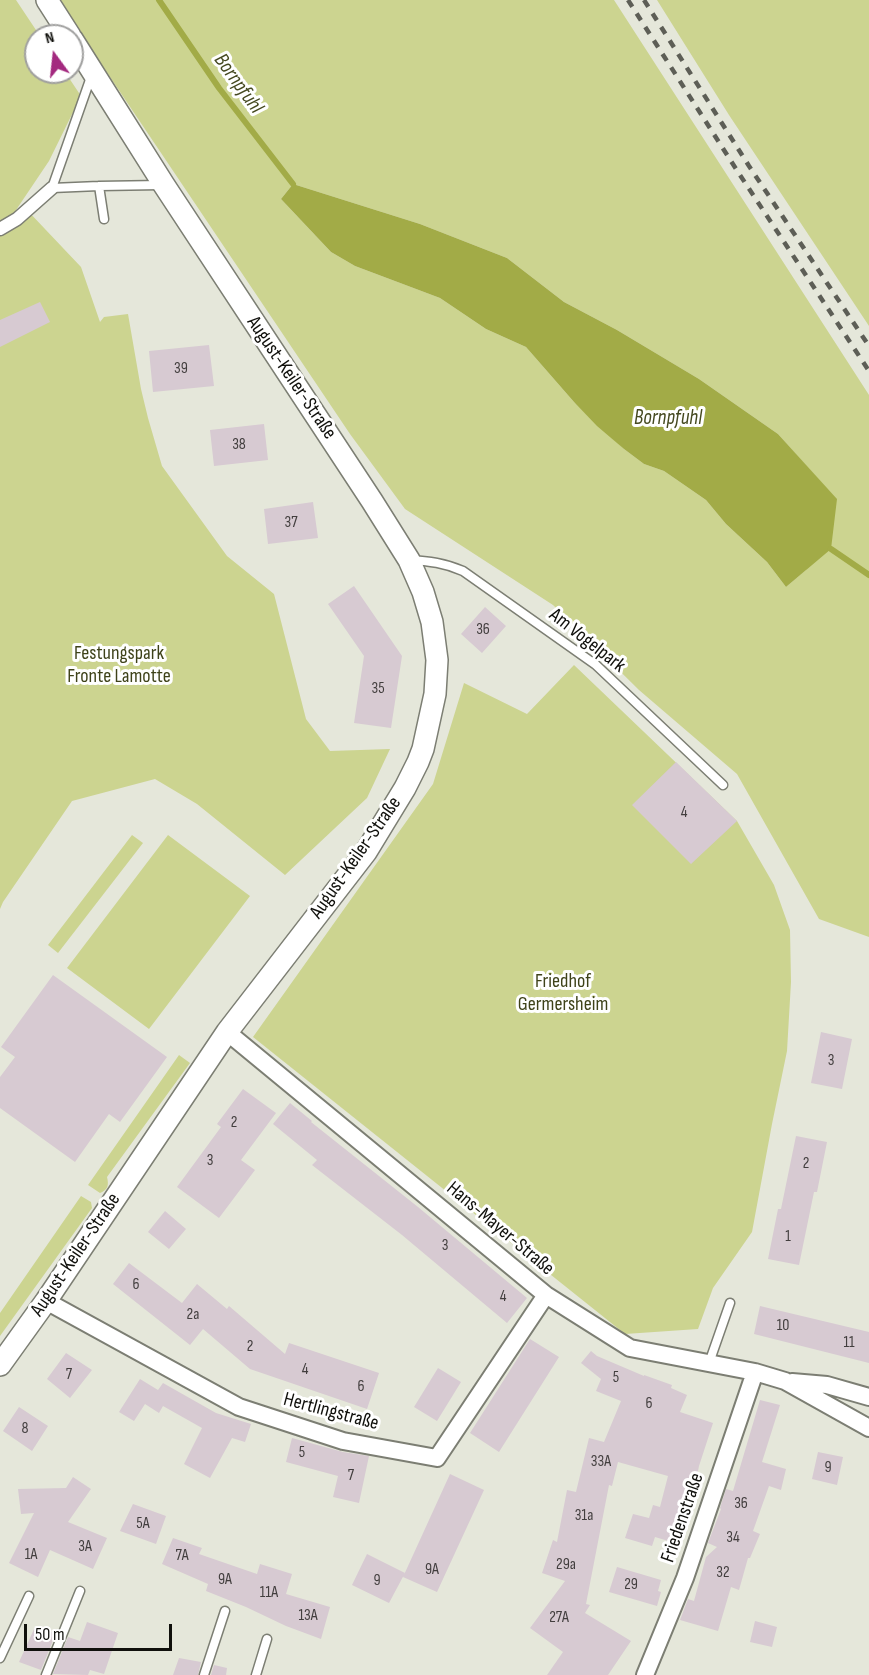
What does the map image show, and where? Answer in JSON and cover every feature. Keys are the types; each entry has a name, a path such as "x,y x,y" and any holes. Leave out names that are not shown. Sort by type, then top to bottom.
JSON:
{"street":[{"name":"August-Keiler-Straße","path":"47,0 62,24"},
{"name":"August-Keiler-Straße","path":"0,1365 228,1032 366,852 418,762 435,693 437,660 432,622 423,592 409,560 84,59"},
{"path":"0,229 17,219 52,188"},
{"name":"Hans-Mayer-Straße","path":"228,1032 546,1295 630,1348 755,1372 785,1382 869,1428"},
{"name":"Hertlingstraße","path":"46,1301 239,1407 343,1441 437,1458 546,1295"},
{"name":"Friedenstraße","path":"645,1675 685,1578 755,1372"},
{"name":"Hans-Mayer-Straße","path":"785,1382 827,1385 869,1396"}],"lane":[{"path":"92,72 52,188 164,185"},
{"path":"99,186 104,219"},
{"name":"Am Vogelpark","path":"409,560 441,563 463,571 596,665 723,785"},
{"path":"709,1363 730,1303"},
{"path":"46,1675 80,1591"},
{"path":"0,1658 29,1596"},
{"path":"204,1675 225,1611"},
{"path":"256,1675 267,1639"}],"green space":[{"name":"Festungspark Fronte Lamotte","path":"0,0 16,0 32,24 24,24 24,84 73,84 81,96 49,161 14,213 27,210 81,267 100,322 104,317 128,314 141,389 162,466 227,556 274,594 306,719 330,751 390,749 367,798 285,875 197,804 155,779 72,801 0,909"},
{"path":"61,0 614,0 869,395 869,937 819,919 737,774 639,690 553,605 405,509 350,434 84,38 84,24 75,24","holes":["293,184 420,224 507,258 564,302 617,330 699,379 778,434 836,499 806,570 786,587 767,562 726,524 706,500 664,471 644,464 624,449 574,402 526,347 486,329 440,298 355,266 331,252 281,199"]},
{"path":"657,0 869,0 869,326 729,115"},
{"name":"Friedhof Germersheim","path":"574,665 737,821 774,885 790,930 791,982 787,1051 752,1232 713,1288 698,1329 625,1334 253,1037 433,784 464,683 527,714"},
{"path":"132,835 143,843 58,953 48,945"},
{"path":"168,835 250,896 149,1029 67,968"},
{"path":"179,1055 190,1063 107,1177 107,1187 100,1193 88,1185"},
{"path":"81,1196 91,1202 92,1208 0,1336 0,1313"}],"water":[{"name":"Bornpfuhl","path":"293,184 420,224 507,258 564,302 617,330 699,379 778,434 837,499 831,549 786,587 767,562 726,524 706,500 664,471 644,464 597,426 526,347 486,329 440,298 355,266 331,252 281,199"}],"building":[{"path":"40,302 50,322 0,347 0,320"},
{"path":"209,345 214,386 153,392 149,351"},
{"path":"264,424 268,460 214,466 210,430"},
{"path":"313,502 318,538 268,544 264,509"},
{"path":"354,586 402,656 391,728 354,723 364,656 328,604"},
{"path":"485,607 506,626 482,653 461,634"},
{"path":"676,762 737,821 691,864 632,805"},
{"path":"53,975 167,1057 120,1122 109,1114 75,1162 0,1108 0,1077 15,1057 1,1047"},
{"path":"821,1032 852,1039 842,1089 811,1083"},
{"path":"243,1089 276,1113 241,1160 255,1170 219,1218 177,1187 221,1127 217,1124"},
{"path":"290,1103 527,1298 507,1323 402,1235 312,1165 317,1160 273,1124"},
{"path":"796,1136 827,1142 799,1265 768,1259"},
{"path":"165,1211 186,1229 169,1249 148,1232"},
{"path":"129,1263 182,1303 197,1284 227,1309 229,1306 285,1354 289,1343 379,1373 367,1409 250,1369 203,1329 190,1345 113,1284"},
{"path":"760,1306 869,1332 869,1363 754,1334"},
{"path":"530,1339 559,1357 499,1452 470,1433"},
{"path":"591,1351 597,1356 644,1376 672,1385 671,1388 687,1395 680,1412 713,1423 699,1466 694,1491 691,1490 675,1543 655,1537 652,1546 625,1538 633,1514 649,1518 653,1505 660,1507 668,1476 618,1462 612,1486 609,1485 586,1604 590,1605 585,1613 631,1641 608,1675 547,1675 563,1652 530,1628 565,1581 542,1573 553,1540 557,1542 567,1490 576,1492 589,1438 604,1442 621,1401 596,1391 601,1379 581,1363"},
{"path":"66,1353 92,1370 70,1398 47,1379"},
{"path":"438,1368 461,1382 437,1421 414,1407"},
{"path":"140,1379 158,1390 163,1383 216,1413 251,1424 245,1442 232,1438 210,1478 184,1464 202,1428 163,1406 159,1413 145,1404 134,1421 119,1412"},
{"path":"760,1400 780,1405 762,1462 786,1469 781,1490 769,1486 753,1531 760,1534 748,1558 739,1590 731,1587 718,1631 680,1620 688,1599 694,1601 706,1557 717,1547 708,1543 726,1489 733,1491"},
{"path":"19,1407 48,1426 32,1451 3,1431"},
{"path":"292,1438 343,1452 369,1456 359,1503 333,1497 338,1476 286,1462"},
{"path":"818,1452 843,1457 837,1485 812,1479"},
{"path":"450,1474 484,1490 437,1592 403,1577"},
{"path":"73,1477 91,1489 68,1522 107,1538 93,1569 50,1550 38,1577 9,1563 34,1513 21,1514 18,1489 66,1488"},
{"path":"133,1504 166,1516 156,1544 120,1531"},
{"path":"173,1538 202,1548 199,1554 257,1574 260,1564 292,1574 286,1594 330,1607 321,1639 206,1591 208,1584 162,1564"},
{"path":"367,1554 405,1573 389,1603 352,1585"},
{"path":"617,1567 661,1580 658,1591 661,1592 657,1606 609,1592"},
{"path":"755,1621 777,1627 772,1647 750,1642"},
{"path":"87,1622 118,1633 104,1674 90,1670 88,1675 53,1674 68,1637 80,1641"},
{"path":"35,1627 56,1633 41,1670 19,1662"},
{"path":"179,1658 201,1662 198,1675 173,1675"},
{"path":"214,1665 227,1668 226,1675 211,1675"}],"waterway":[{"name":"Bornpfuhl","path":"159,0 219,88 293,184"},
{"name":"Bornpfuhl","path":"831,549 869,575"}],"railway":[{"path":"628,0 869,371"},
{"path":"644,0 749,166 869,346"}]}
